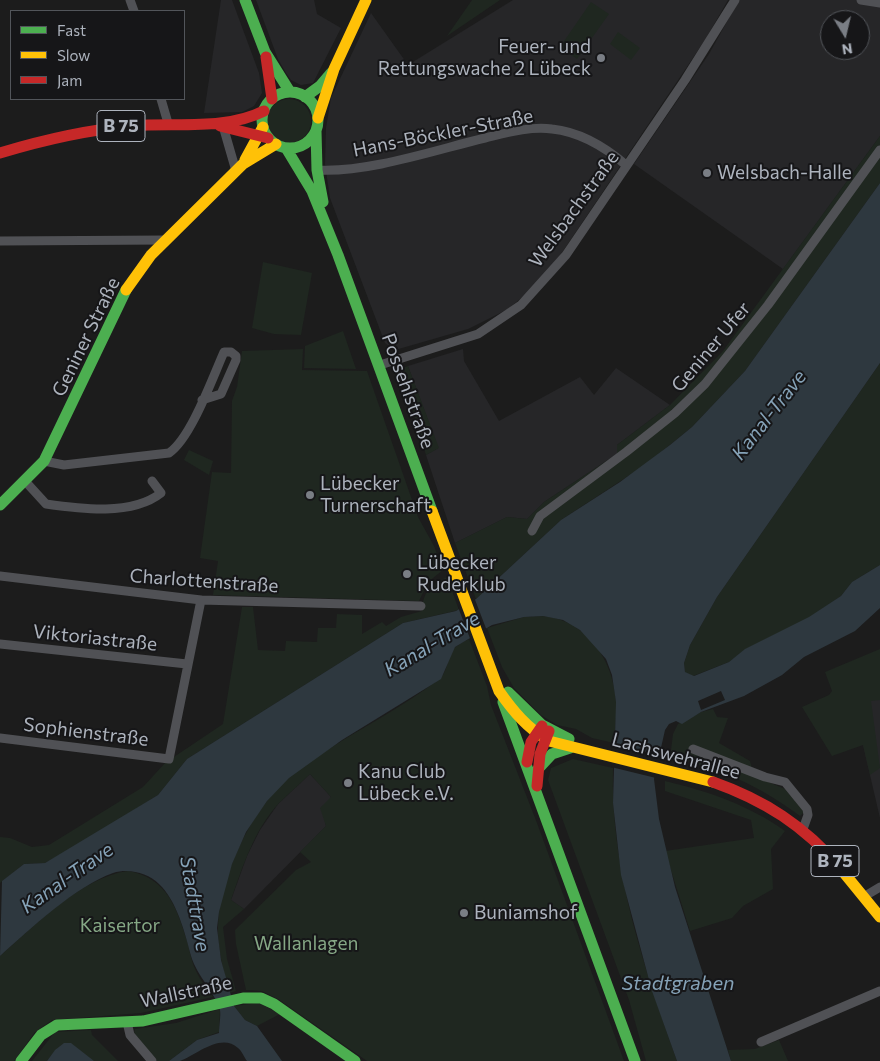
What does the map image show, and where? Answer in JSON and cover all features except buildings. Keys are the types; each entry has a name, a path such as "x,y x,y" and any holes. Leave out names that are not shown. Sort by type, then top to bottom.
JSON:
{"main road":[{"path":"246,0 265,52 272,99"},
{"path":"290,92 272,99 264,111 270,138 304,144 316,131 318,118 334,69 366,0"},
{"path":"265,52 290,92 305,97 316,110 318,118"},
{"path":"305,97 320,86 334,69"},
{"name":"B 75","path":"210,124 247,118 264,111"},
{"name":"B 75","path":"0,152 98,129 168,123 210,124 270,138"},
{"name":"Possehlstraße","path":"316,131 317,170 322,200 338,255"},
{"name":"Geniner Straße","path":"0,505 44,461 125,292 151,256 165,240 270,138"},
{"name":"Geniner Straße","path":"239,168 270,138"},
{"name":"Possehlstraße","path":"270,138 312,191 338,255 499,692 532,767 537,789 635,1061"},
{"name":"B 75","path":"0,159 35,144"},
{"name":"Lachswehrallee","path":"491,669 543,732 590,750 705,779 745,793 776,810 803,829 840,865 880,917"},
{"name":"Lachswehrallee","path":"499,692 516,715 570,748 590,750"},
{"path":"543,732 528,752 532,767 548,754 556,750 570,748"},
{"name":"Wallstraße","path":"21,1061 32,1045 52,1026 67,1023 127,1022 181,1014 233,1000 261,998 274,1004 355,1061"}],"street":[{"name":"Welsbachstraße","path":"380,366 478,334 522,306 566,255 686,80 735,0"},
{"path":"861,0 880,3"},
{"path":"161,100 168,123"},
{"path":"223,126 239,168"},
{"name":"Hans-Böckler-Straße","path":"317,170 378,163 512,132 552,128 585,137 609,151 626,165"},
{"name":"Geniner Ufer","path":"532,531 540,516 675,413 705,384 762,312 880,150"},
{"path":"0,240 165,240"},
{"path":"44,461 64,465 168,453 178,447 224,352 232,352 236,356 236,360 221,394 202,400"},
{"path":"25,480 46,504 91,510 136,505 154,499 162,493 152,481"},
{"name":"Charlottenstraße","path":"0,576 201,600 420,606"},
{"path":"187,664 201,600"},
{"name":"Viktoriastraße","path":"0,644 187,664"},
{"name":"Sophienstraße","path":"0,738 169,759 187,664"},
{"name":"Lachswehrallee","path":"693,748 765,777 785,782 807,809 808,815 803,829"},
{"path":"865,896 880,887"},
{"path":"761,1042 880,991"},
{"path":"127,1022 130,1035 152,1061"}],"shaded area":[{"path":"221,0 232,0 259,73 262,93 254,106 242,112 204,113"},
{"path":"256,0 314,0 317,14 341,28 313,83 301,85 291,80 286,73 278,59"},
{"path":"513,0 728,0 705,40 559,257 532,289 508,309 468,329 395,350 385,343 330,198 325,164 326,128 331,98 371,13 408,65"},
{"path":"739,0 880,0 880,136 783,269 634,164 709,54"},
{"path":"463,349 464,361 499,421 580,377 594,395 616,368 670,405 617,445 617,454 544,502 527,519 507,517 455,543 426,455 438,448 408,366"},
{"path":"880,689 880,818 863,745 843,701"},
{"path":"310,774 331,797 323,813 326,826 244,909 231,900 247,856 260,830 278,804"}],"green space":[{"path":"472,0 500,0 447,36"},
{"path":"591,2 609,14 577,59 560,47"},
{"path":"618,32 640,48 631,60 610,44"},
{"path":"285,99 293,99 305,105 311,121 305,137 293,143 285,143 273,137 267,125 267,117 273,105"},
{"path":"880,136 880,183 745,371 692,427 645,465 561,520 476,599 455,543 507,517 527,519 544,502 617,454 617,445 670,405 723,351"},
{"path":"263,262 312,273 301,335 274,334 252,328"},
{"path":"343,331 356,369 304,368 305,346"},
{"name":"Lübecker Turnerschaft","path":"303,349 302,370 367,371 418,517 434,546 443,570 428,582 419,601 213,595 218,561 200,558 212,472 231,473 232,401 237,387 242,351"},
{"path":"880,363 880,565 852,582 841,596 809,618 746,649 729,662 693,676 685,673 684,663 690,645 717,597"},
{"path":"408,366 439,448 426,455 400,369"},
{"path":"189,450 213,461 209,475 184,460"},
{"path":"447,577 459,610 403,623 187,759 158,795 79,845 45,863 24,864 0,883 0,837 10,838 32,847 49,845 143,787 165,763 223,724 242,607 253,607 258,650 285,651 286,641 317,642 318,628 336,628 337,614 362,615 362,634 382,622 386,626 401,617 422,611 428,590"},
{"path":"543,616 558,619 572,625 594,644 603,657 614,685 616,717 614,743 592,738 576,729 557,725 541,715 514,688 502,667 487,628 524,617"},
{"name":"Buniamshof","path":"469,639 487,686 491,705 537,823 624,1061 367,1061 278,999 262,991 246,990 236,944 235,930 296,870 311,862 300,852 326,826 320,808 331,797 310,774 270,814 250,849 240,874 231,900 244,909 223,927 227,959 236,991 229,993 219,943 220,907 231,865 240,845 263,806 276,790 308,763 402,705 439,679 445,670 451,652"},
{"path":"880,649 880,700 871,701 880,768 870,775 863,745 832,756 802,707 829,695 832,691 825,672"},
{"path":"713,709 717,717 728,718 719,743 750,761 754,776 785,789 804,812 800,816 769,795 738,779 706,767 670,758 673,734 678,724 701,712"},
{"path":"573,759 613,768 617,843 623,880 641,954 677,1061 646,1061 629,1000 548,780 551,768"},
{"path":"665,781 696,789 742,806 785,831 771,849 773,889 743,906 732,918 690,931 665,851 754,838 751,820 665,791"},
{"name":"Kaisertor","path":"128,871 153,880 169,897 180,919 195,968 213,997 141,1013 52,1020 35,1032 14,1061 0,1061 0,956 59,904 93,883 111,875"},
{"path":"259,1003 280,1014 257,1026 245,1020 234,1006"},
{"path":"220,1009 219,1032 197,1040 169,1061 157,1061 134,1033 135,1029 176,1023"},
{"path":"91,1030 92,1035 118,1061 94,1061 68,1043 62,1044 47,1061 32,1061 55,1032"},
{"path":"779,1040 788,1061 731,1061 728,1050 755,1049"}],"water":[{"path":"880,183 880,363 717,597 690,645 684,663 685,672 694,676 729,662 745,649 809,617 841,596 852,582 880,565 880,608 855,631 804,657 782,675 744,696 701,712 682,724 676,721 669,724 665,730 654,779 659,819 675,887 731,1061 677,1061 652,991 621,875 613,803 616,702 612,675 606,659 580,630 563,620 543,616 524,617 492,625 455,647 441,679 342,740 289,778 267,801 246,832 232,864 219,912 217,928 221,960 234,1006 245,1020 257,1026 282,1061 247,1061 238,1048 224,1042 209,1046 180,1061 169,1061 197,1040 219,1033 220,1010 194,963 180,918 171,899 155,880 144,874 125,871 113,873 99,879 54,909 0,956 2,881 24,864 45,863 158,795 187,759 403,623 456,611 476,599 561,520 620,482 692,427 745,371"},
{"path":"64,1043 71,1043 94,1061 47,1061 55,1050"}],"pier":[{"path":"474,597 487,631 471,641 458,607"},
{"path":"721,691 725,700 701,710 698,701"},
{"path":"612,743 662,756 656,778 611,767"}],"traffic: fast":[{"path":"245,0 265,52 290,92"},
{"path":"305,97 320,86 331,73"},
{"path":"290,92 301,94 310,100 316,109 318,120 316,131 310,140 301,146 290,148 279,146 270,140 264,131 262,120 264,109 270,100 279,94 290,92"},
{"path":"316,131 317,170 323,202"},
{"path":"286,148 312,191 338,255 432,511"},
{"path":"0,505 44,461 126,290"},
{"path":"508,692 542,725 569,739"},
{"path":"503,702 635,1061"},
{"path":"538,769 552,754 570,748"},
{"path":"21,1061 41,1035 57,1025 143,1021 243,998 261,998 274,1004 355,1061"}],"traffic: slow":[{"path":"318,118 334,69 366,0"},
{"path":"245,160 263,127"},
{"path":"126,290 151,255 243,164 276,144"},
{"path":"432,511 499,691 527,725 549,741 713,782"},
{"path":"840,868 880,917"}],"traffic: jam":[{"path":"266,57 272,99"},
{"path":"0,153 98,130 131,126 216,123 233,121 264,111"},
{"path":"220,126 268,138"},
{"path":"527,762 531,742 542,726"},
{"path":"537,786 540,754 549,731"},
{"path":"713,782 749,797 782,816 813,839 840,868"}],"place":[{"name":"Feuer- und Rettungswache 2 Lübeck","path":"601,58"},
{"name":"Welsbach-Halle","path":"707,173"},
{"name":"Lübecker Turnerschaft","path":"310,495"},
{"name":"Lübecker Ruderklub","path":"407,574"},
{"name":"Kanu Club Lübeck e.V.","path":"348,783"},
{"name":"Buniamshof","path":"464,913"}],"water label":[{"name":"Kanal-Trave","path":"769,415"},
{"name":"Kanal-Trave","path":"432,644"},
{"name":"Kanal-Trave","path":"67,878"},
{"name":"Stadttrave","path":"195,904"},
{"name":"Stadtgraben","path":"678,983"}],"park label":[{"name":"Wallanlagen","path":"306,944"}]}
